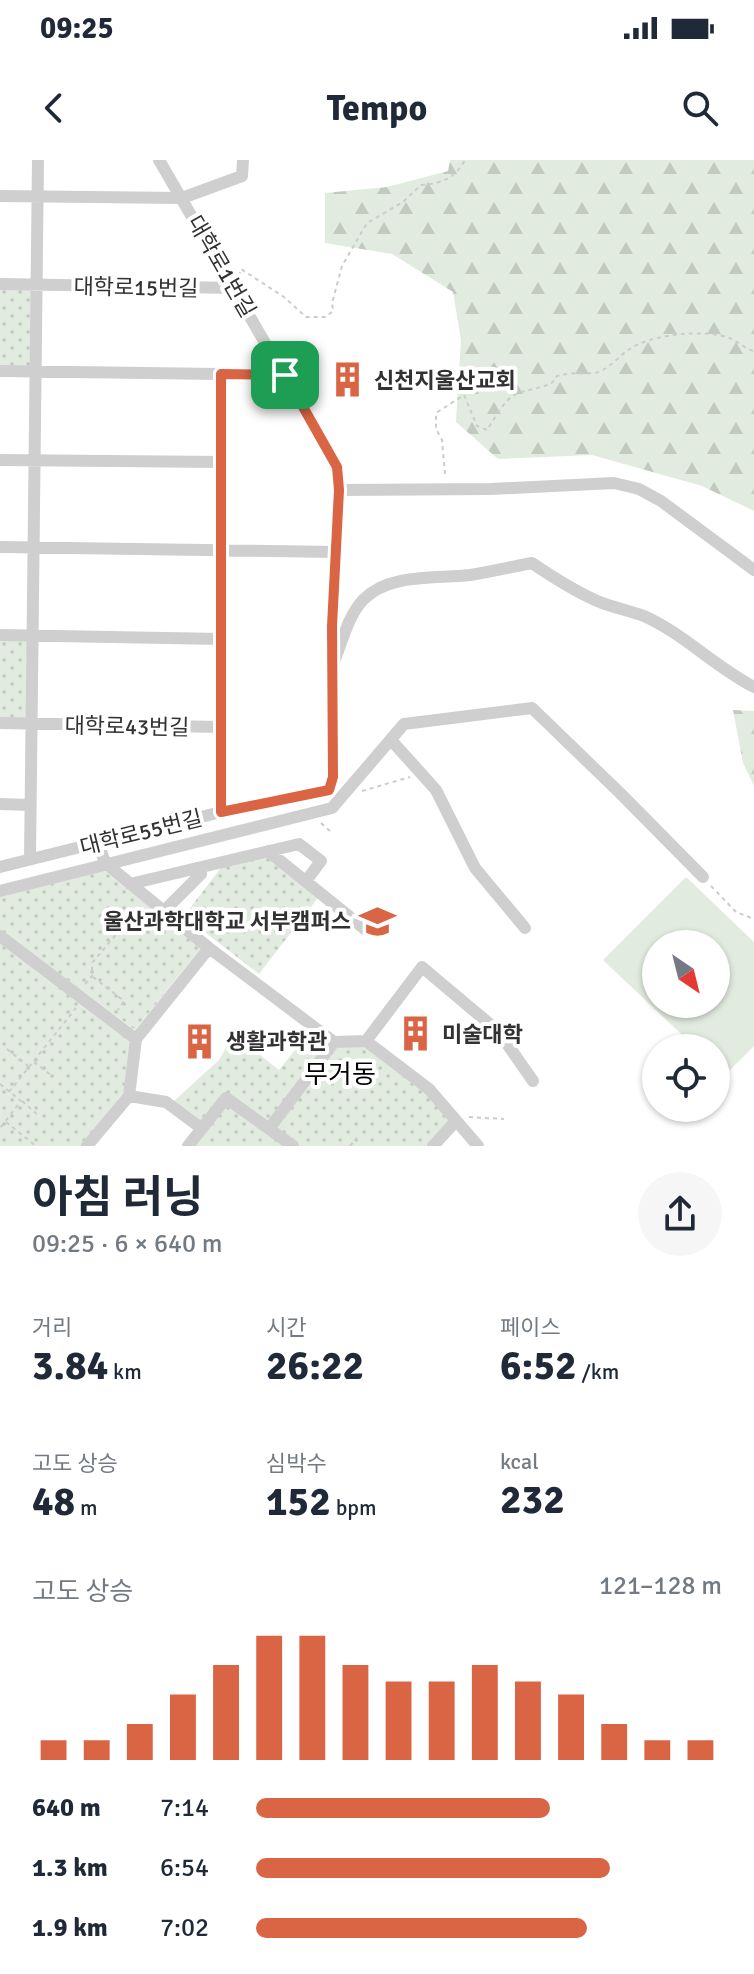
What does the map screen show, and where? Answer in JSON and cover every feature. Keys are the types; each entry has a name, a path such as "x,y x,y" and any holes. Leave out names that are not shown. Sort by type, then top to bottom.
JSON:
{"street":[{"path":"30,859 38,160"},
{"name":"대학로1번길","path":"159,160 236,288 337,467 339,490 332,668 333,777 329,790"},
{"path":"0,196 182,198 242,176 243,160"},
{"name":"대학로15번길","path":"0,284 236,288"},
{"path":"0,371 285,375"},
{"path":"221,374 221,812"},
{"path":"0,460 223,462"},
{"path":"339,490 491,489 614,483 639,489 661,501 754,570"},
{"path":"0,547 336,552"},
{"path":"332,668 355,609 381,587 393,582 472,575 532,563 563,584 602,603 644,616 685,640 727,673 754,687"},
{"path":"0,635 222,639"},
{"path":"0,891 332,808 404,724 532,708 703,877"},
{"name":"대학로43번길","path":"0,723 222,727"},
{"path":"391,740 436,790 475,868 525,928"},
{"name":"대학로55번길","path":"0,867 221,812 329,790"},
{"path":"0,804 30,805"},
{"path":"98,842 105,863 209,948 334,1042 366,1041 429,1089 478,1146"},
{"path":"130,884 299,844 321,861 306,881"},
{"path":"268,851 366,930"},
{"path":"164,911 201,874 197,868"},
{"path":"0,936 136,1039"},
{"path":"87,1146 129,1096 136,1039 209,948"},
{"path":"366,1041 422,967 498,1031 533,1081"},
{"path":"269,1129 334,1042"},
{"path":"129,1096 166,1102 201,1128"},
{"path":"188,1146 226,1098 293,1146"},
{"path":"433,1146 454,1118"}],"path":[{"path":"236,288 241,269 284,297 306,317 326,317 333,311 332,303 342,266 367,223 403,202 421,185 438,184 458,173 465,160"},
{"path":"445,474 436,413 464,395 477,426 487,430 505,403 516,394 540,389 569,371 596,373 629,349 670,336 691,332 730,338 754,351"},
{"path":"342,797 421,774"},
{"path":"703,877 736,912 754,919"},
{"path":"124,1001 92,976 92,963 135,912"},
{"path":"9,1092 82,999"},
{"path":"7,1049 29,1067"},
{"path":"33,1062 52,1076"},
{"path":"0,1084 38,1115"},
{"path":"0,1128 21,1101"},
{"path":"454,1118 504,1119"},
{"path":"5,1121 36,1146"},
{"path":"350,1146 357,1138"}],"green space":[{"path":"450,160 754,160 754,511 702,486 592,455 498,459 456,422 461,340 453,292 392,254 325,243 325,193 387,187 448,171"},
{"path":"0,288 34,289 31,366 0,366"},
{"path":"0,639 28,639 26,720 0,719"},
{"path":"733,710 754,711 754,786 743,763"},
{"path":"268,851 321,894 259,974 184,916 226,861"},
{"path":"102,869 201,948 135,1030 0,930 0,897"},
{"path":"686,877 754,942 754,1046 730,1070 730,1034 681,1034 664,1018 730,1018 730,930 642,930 642,997 603,960"},
{"path":"0,943 132,1041 126,1090 82,1146 0,1146"},
{"path":"310,1031 327,1044 268,1124 225,1095 203,1123 174,1101 219,1060 234,1034 279,1070"},
{"path":"364,1044 427,1092 452,1122 430,1146 296,1146 274,1127 335,1045"},
{"path":"226,1098 293,1146 188,1146"}],"place":[{"name":"신천지울산교회","path":"348,380"},
{"name":"울산과학대학교 서부캠퍼스","path":"377,921"},
{"name":"미술대학","path":"416,1034"},
{"name":"생활과학관","path":"200,1041"}],"district":[{"name":"무거동","path":"340,1074"}],"route":[{"path":"221,374 285,375 337,467 339,490 332,626 333,777 329,790 221,812 221,374"}]}
